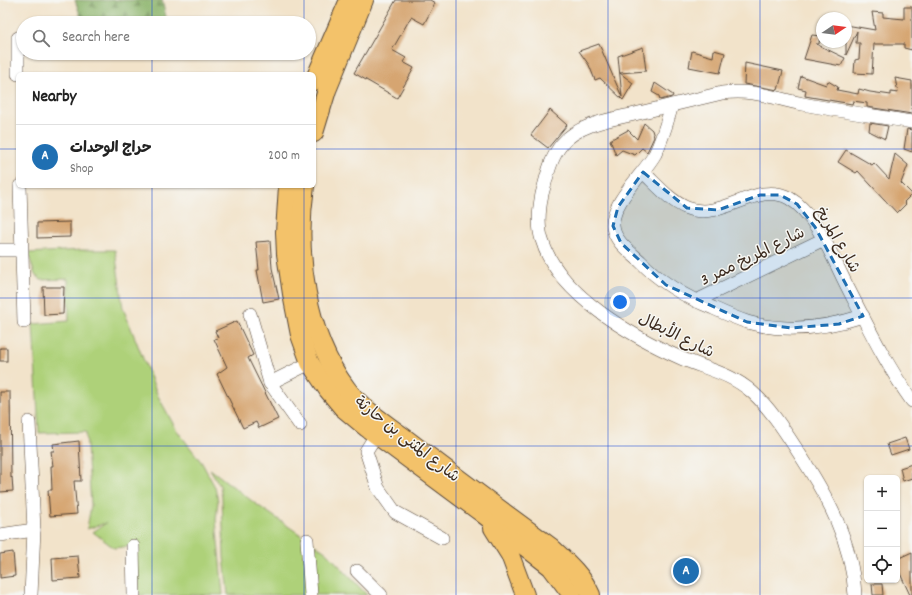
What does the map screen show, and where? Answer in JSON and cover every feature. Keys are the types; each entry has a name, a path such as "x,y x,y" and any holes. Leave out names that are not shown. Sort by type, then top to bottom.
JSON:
{"highway":[{"path":"316,77 349,0"},
{"path":"316,126 327,90 364,0"},
{"name":"شارع المثنى بن حارثة","path":"288,188 285,232 286,254 300,335 310,363 328,390 343,408 376,435 483,514 551,567 572,595"},
{"name":"شارع المثنى بن حارثة","path":"304,188 302,233 306,288 315,329 326,358 348,390 368,410 551,547 570,565 588,586 592,595"},
{"path":"483,514 510,555 525,595"}],"street":[{"path":"18,60 18,72"},
{"name":"شارع الأبطال","path":"855,595 847,548 832,508 815,477 761,400 741,383 721,373 683,359 642,339 589,304 570,287 547,254 543,244 539,222 540,203 554,154 572,134 599,123 722,93 742,90 802,104 912,122"},
{"path":"672,105 663,137 655,155 622,200 614,217 615,234 621,243 653,275 666,285 696,301 747,322 791,328 839,324 863,316"},
{"name":"شارع المريخ","path":"643,172 678,203 697,211 718,210 760,195 780,195 797,204 816,226 822,240 888,363 912,401"},
{"path":"20,188 24,322"},
{"name":"شارع المريخ ممر 3","path":"696,301 822,240"},
{"path":"0,250 21,250"},
{"path":"250,314 270,383 300,425"},
{"path":"270,383 310,363"},
{"path":"29,422 34,530 31,595"},
{"path":"376,435 366,451 378,488 395,512 442,538"},
{"path":"0,535 34,530"},
{"path":"307,540 311,595"},
{"path":"133,546 134,595"},
{"path":"357,571 381,595"}],"highlighted area":[{"path":"643,172 687,208 718,210 760,195 780,195 797,204 815,227 863,316 839,324 791,328 747,322 666,285 621,243 613,226 618,207"}],"green space":[{"path":"75,0 162,0 166,16 81,16"},
{"path":"115,250 123,308 158,396 176,429 202,463 215,487 218,501 216,520 223,595 137,595 133,546 114,548 93,532 106,523 87,529 91,505 86,432 39,433 33,324 69,321 68,279 41,280 35,275 28,253"},
{"path":"210,469 256,504 327,553 367,595 228,595 224,557 222,498 220,486"}],"building":[{"path":"396,0 430,0 435,3 424,24 411,17 392,50 406,58 403,62 414,68 397,98 354,73"},
{"path":"904,7 912,7 912,50 904,48 904,44 874,44 872,74 854,73 855,60 859,59 860,43 856,43 857,31 852,42 852,26 875,30 872,12 883,13 883,17 904,19"},
{"path":"812,35 816,36 816,48 824,48 845,58 841,66 804,59"},
{"path":"599,44 622,97 618,56 643,47 646,71 620,73 633,83 623,100 600,78 595,80 589,65 579,51"},
{"path":"846,48 849,48 846,55"},
{"path":"714,50 725,53 720,73 689,67 692,51 713,57"},
{"path":"745,63 783,71 778,90 744,84"},
{"path":"801,76 826,85 828,81 838,87 837,90 858,94 859,89 891,95 891,92 898,93 895,78 912,81 912,114 867,107 867,103 853,101 852,104 805,96 806,90 798,88"},
{"path":"655,83 673,95 672,97 660,100 659,96 652,92"},
{"path":"550,110 567,125 548,148 531,135"},
{"path":"644,123 652,130 654,137 647,152 642,148 635,155 622,150 616,155 610,140 628,130 637,139"},
{"path":"870,123 888,126 885,139 869,131"},
{"path":"907,129 912,130 912,152 904,149"},
{"path":"846,150 872,165 874,163 889,179 895,154 908,165 901,183 912,194 904,202 906,204 897,213 858,171 856,173 838,162"},
{"path":"70,222 70,237 37,238 37,223"},
{"path":"270,241 272,268 279,299 263,302 257,270 259,270 256,242"},
{"path":"43,287 64,287 63,314 44,315"},
{"path":"237,321 253,355 248,358 278,419 259,428 256,422 243,428 217,374 227,367 214,339 218,338 215,331"},
{"path":"0,348 7,348 7,361 0,361"},
{"path":"0,392 10,392 11,478 12,477 13,491 0,492"},
{"path":"905,438 909,449 891,455 887,444"},
{"path":"79,441 81,481 74,481 77,514 50,516 48,490 52,490 51,466 53,466 51,451 54,451 53,444"},
{"path":"912,464 912,478 903,481 900,468"},
{"path":"13,552 15,576 0,578 0,554"},
{"path":"912,552 912,595 910,595 900,573 900,558"},
{"path":"78,556 80,578 53,580 52,558"},
{"path":"872,584 882,584 883,595 873,595"}],"place":[{"name":"حراج الوحدات","path":"686,571"}]}
